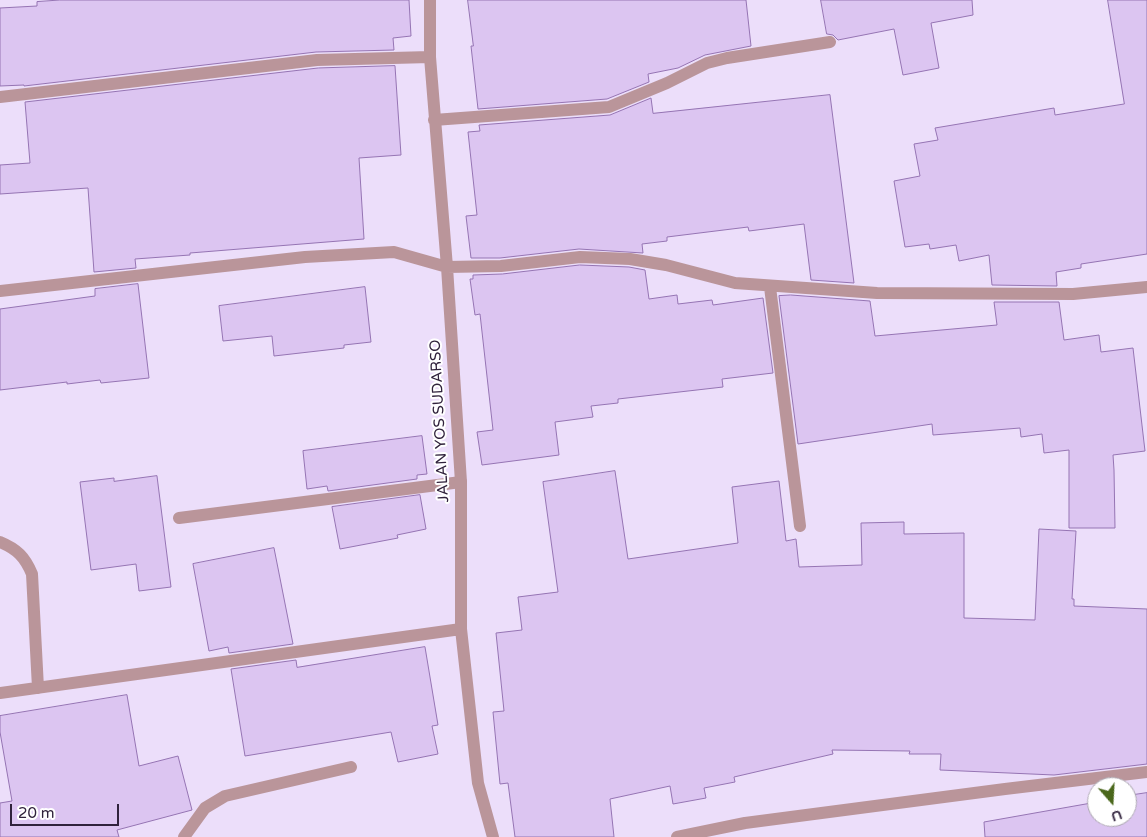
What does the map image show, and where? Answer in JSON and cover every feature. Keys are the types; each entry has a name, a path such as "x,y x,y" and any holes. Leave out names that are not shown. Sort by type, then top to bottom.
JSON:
{"street":[{"name":"JALAN YOS SUDARSO","path":"430,0 430,58 447,267 461,482 460,629 478,783 493,837"},
{"path":"434,120 609,106 667,83 706,63 830,42"},
{"path":"0,97 317,60 430,58"},
{"path":"0,291 295,258 394,252 447,267 500,266 580,257 630,259 666,265 736,284 877,293 1073,294 1147,287"},
{"path":"770,287 800,526"},
{"path":"179,518 461,482"},
{"path":"0,542 12,548 27,561 32,574 38,688"},
{"path":"0,693 460,629"},
{"path":"184,837 205,808 225,796 351,768"},
{"path":"677,837 745,824 1147,772"}],"building":[{"path":"60,0 409,0 411,36 393,38 394,50 316,52 24,86 0,86 0,8 37,6 37,2"},
{"path":"468,0 746,0 751,46 705,55 678,68 648,74 649,82 607,99 478,109"},
{"path":"821,0 972,0 973,15 931,23 939,68 903,75 894,29 838,40 833,35 827,34"},
{"path":"1108,0 1147,0 1147,254 1081,264 1081,268 1056,272 1057,286 992,285 989,255 959,261 956,245 930,249 929,244 905,247 894,181 920,176 914,144 938,140 935,128 1054,108 1055,115 1124,104"},
{"path":"395,66 401,155 359,158 364,239 135,259 136,268 94,272 88,188 0,194 0,165 30,163 25,102 318,68"},
{"path":"830,95 854,283 811,280 804,224 749,231 748,227 667,237 667,241 642,244 643,253 579,249 500,258 471,258 466,216 477,215 468,132 480,131 479,125 610,115 651,98 653,113"},
{"path":"580,265 629,267 645,270 649,299 677,295 678,304 712,300 713,305 763,298 773,373 722,379 723,387 618,399 618,403 591,406 593,417 555,422 559,455 482,465 477,432 493,430 480,314 475,315 470,279 473,279 473,275 502,274"},
{"path":"138,284 149,378 101,383 100,380 67,384 67,382 0,390 0,309 95,296 95,289"},
{"path":"365,287 371,342 344,345 344,348 274,356 272,336 223,341 219,306"},
{"path":"791,295 870,301 875,336 997,325 994,302 1059,302 1064,340 1099,335 1101,352 1133,348 1145,451 1113,455 1115,528 1069,528 1069,450 1044,453 1042,434 1021,437 1020,428 933,435 932,424 798,444 779,296"},
{"path":"422,436 427,474 417,475 417,479 328,491 327,486 307,489 303,451"},
{"path":"615,471 628,559 738,543 732,487 779,481 786,541 796,539 799,567 862,565 861,523 904,522 904,534 964,533 964,618 1035,620 1039,529 1076,531 1072,599 1074,599 1074,606 1147,609 1147,764 1054,775 940,770 941,754 909,754 910,751 832,750 833,754 734,777 735,782 704,788 706,798 673,804 670,786 610,799 614,837 515,837 508,783 500,784 493,712 504,711 496,633 522,630 518,597 558,592 543,482"},
{"path":"157,476 171,587 139,591 136,564 91,570 80,482 114,478 114,481"},
{"path":"420,495 426,529 397,535 398,538 340,549 332,507"},
{"path":"274,548 293,644 229,653 228,647 209,651 193,564"},
{"path":"425,647 438,725 432,726 438,754 398,762 391,732 245,756 231,669 296,660 297,667"},
{"path":"127,695 139,766 178,756 192,810 117,830 119,837 0,837 0,803 12,801 0,732 0,716"},
{"path":"1147,793 1147,837 985,837 984,822 1087,804 1087,827 1137,827 1137,794"}]}
